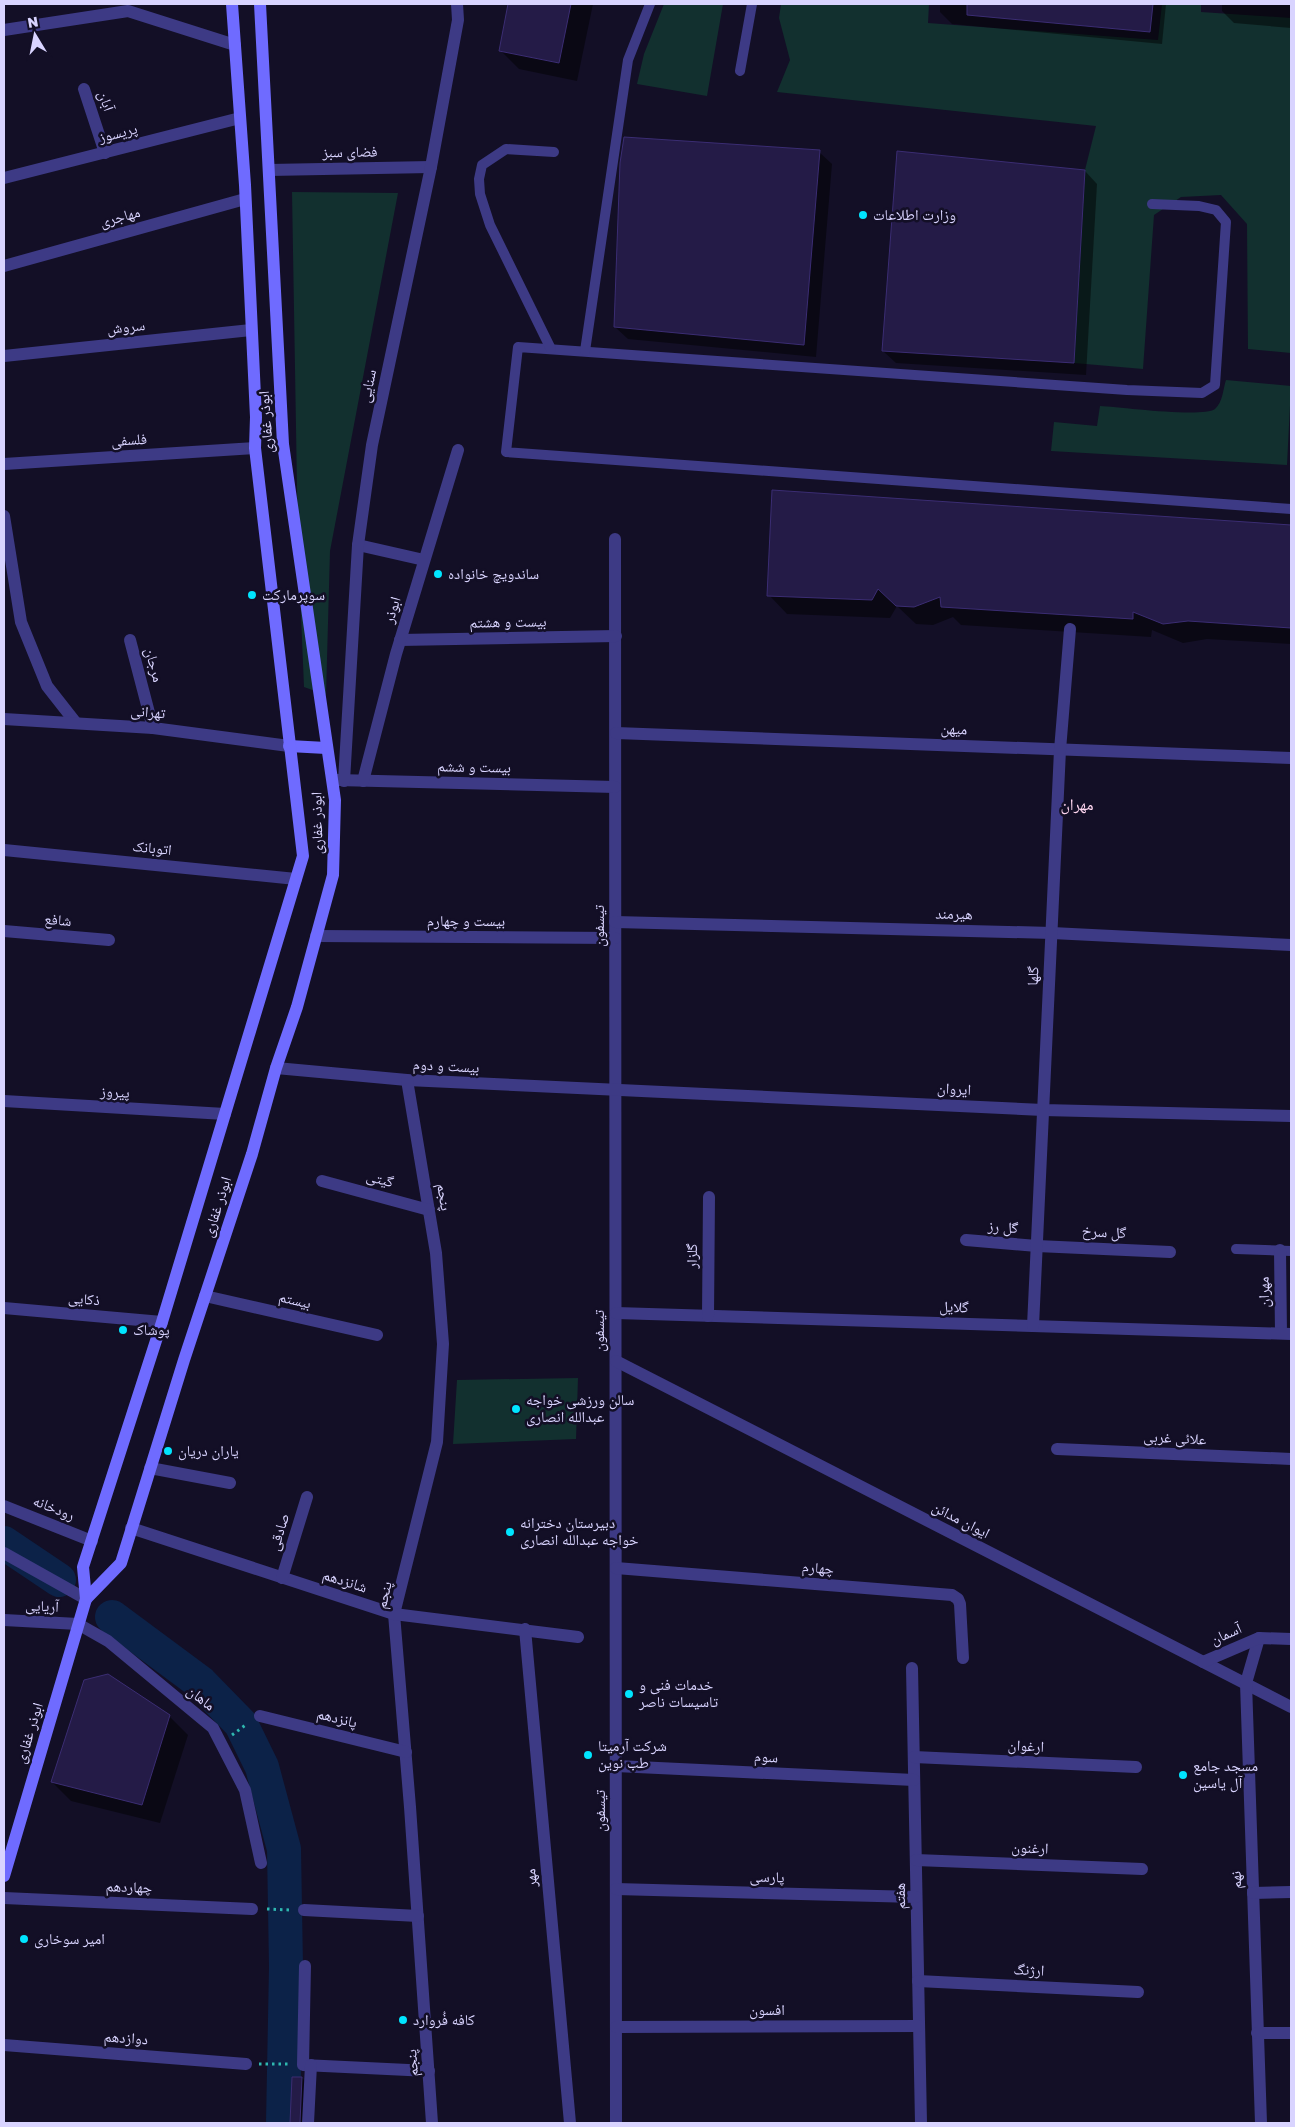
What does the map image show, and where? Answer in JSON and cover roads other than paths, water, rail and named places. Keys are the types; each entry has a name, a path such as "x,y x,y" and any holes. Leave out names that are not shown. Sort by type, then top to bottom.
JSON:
{"main road":[{"name":"ابوذر غفاری","path":"4,1876 86,1599 83,1567 162,1322 303,856 255,448 256,417 245,199 232,4"},
{"name":"ابوذر غفاری","path":"86,1599 121,1563 252,1154 276,1068 298,1007 334,875 335,800 338,780 326,748 283,444 260,4"},
{"path":"289,746 326,748"}],"street":[{"name":"سنایی","path":"338,780 358,545 372,445 431,167 458,20 457,4"},
{"path":"4,30 128,11 235,45"},
{"name":"آبان","path":"84,89 105,152"},
{"name":"پریسوز","path":"4,178 240,118"},
{"name":"فضای سبز","path":"269,170 431,167"},
{"name":"مهاجری","path":"4,266 245,199"},
{"name":"سروش","path":"4,356 251,330"},
{"name":"فلسفی","path":"4,464 255,448"},
{"name":"ابوذر","path":"364,781 400,640 458,450"},
{"path":"4,516 21,622 47,686 76,723"},
{"name":"تیسفون","path":"615,539 616,2123"},
{"path":"358,545 424,560"},
{"name":"گلها","path":"1033,1326 1060,750 1070,629"},
{"name":"بیست و هشتم","path":"400,640 616,636"},
{"name":"مرجان","path":"130,640 153,728"},
{"name":"تهرانی","path":"4,719 153,728 289,746"},
{"name":"میهن","path":"616,733 1291,758"},
{"name":"بیست و ششم","path":"338,780 615,787"},
{"name":"اتوبانک","path":"4,850 296,879"},
{"name":"هیرمند","path":"616,922 1052,933 1291,945"},
{"name":"شافع","path":"4,931 110,940"},
{"name":"بیست و چهارم","path":"316,936 615,938"},
{"name":"بیست و دوم","path":"276,1068 407,1080 616,1089"},
{"name":"پنجم","path":"407,1080 436,1253 442,1344 437,1442 394,1614 406,1752 432,2123"},
{"name":"ایروان","path":"616,1089 1043,1110 1291,1116"},
{"name":"پیروز","path":"4,1101 225,1114"},
{"name":"گیتی","path":"322,1181 429,1210"},
{"name":"گلزار","path":"708,1316 709,1197"},
{"name":"گل رز","path":"966,1240 1037,1246"},
{"name":"گل سرخ","path":"1037,1246 1170,1252"},
{"name":"مهران","path":"1286,1250 1286,1334"},
{"name":"بیستم","path":"205,1296 377,1335"},
{"name":"ذکایی","path":"4,1308 162,1322"},
{"name":"گلایل","path":"616,1313 1286,1334"},
{"name":"ایوان مدائن","path":"616,1361 1291,1707"},
{"name":"علائی غربی","path":"1057,1449 1291,1459"},
{"path":"150,1468 230,1482"},
{"name":"صادقی","path":"282,1578 307,1497"},
{"name":"رودخانه","path":"4,1506 92,1541"},
{"name":"شانزدهم","path":"131,1528 394,1614 578,1636"},
{"path":"4,1553 86,1599"},
{"name":"چهارم","path":"616,1568 952,1595 958,1599 960,1604 963,1658"},
{"name":"آریایی","path":"4,1620 78,1624"},
{"name":"ماهان","path":"78,1624 108,1641 213,1728 245,1790 261,1863"},
{"name":"مهر","path":"525,1629 570,2123"},
{"name":"آسمان","path":"1204,1662 1259,1638 1291,1639"},
{"name":"نهم","path":"1259,1638 1246,1683 1260,2123"},
{"name":"هفتم","path":"912,1668 921,2123"},
{"name":"پانزدهم","path":"260,1716 406,1752"},
{"name":"ارغوان","path":"914,1757 1136,1767"},
{"name":"سوم","path":"616,1766 914,1780"},
{"name":"ارغنون","path":"916,1860 1142,1869"},
{"name":"پارسی","path":"616,1889 916,1897"},
{"path":"1253,1893 1291,1892"},
{"name":"چهاردهم","path":"4,1898 252,1909"},
{"path":"304,1910 418,1916"},
{"path":"305,1966 308,2123"},
{"name":"ارژنگ","path":"918,1981 1138,1992"},
{"name":"افسون","path":"616,2027 919,2026"},
{"path":"1257,2033 1291,2033"},
{"name":"دوازدهم","path":"4,2045 246,2064"},
{"path":"307,2065 429,2071"}],"lane":[{"path":"585,351 628,60 650,4"},
{"path":"740,71 752,4"},
{"path":"551,349 490,225 480,194 480,179 482,165 506,149 554,152"},
{"path":"1152,204 1199,206 1216,210 1226,222 1215,385 1202,393 1117,390 518,346 506,452 1291,509"},
{"path":"1236,1249 1286,1250"}],"waterway":[{"path":"4,1543 59,1580"},
{"path":"112,1617 201,1683 241,1724 262,1767 284,1849 286,1967 283,2123"}],"place":[{"name":"وزارت اطلاعات","path":"863,215"},
{"name":"ساندویچ خانواده","path":"438,574"},
{"name":"سوپرمارکت","path":"252,595"},
{"name":"پوشاک","path":"123,1330"},
{"name":"سالن ورزشی خواجه عبدالله انصاری","path":"516,1409"},
{"name":"یاران دریان","path":"168,1451"},
{"name":"دبیرستان دخترانه خواجه عبدالله انصاری","path":"510,1532"},
{"name":"خدمات فنی و تاسیسات ناصر","path":"629,1694"},
{"name":"شرکت آرمیتا طب نوین","path":"588,1755"},
{"name":"مسجد جامع آل یاسین","path":"1183,1775"},
{"name":"امیر سوخاری","path":"24,1939"},
{"name":"کافه فُروارد","path":"403,2020"}],"district":[{"name":"مهران","path":"1077,804"}]}
